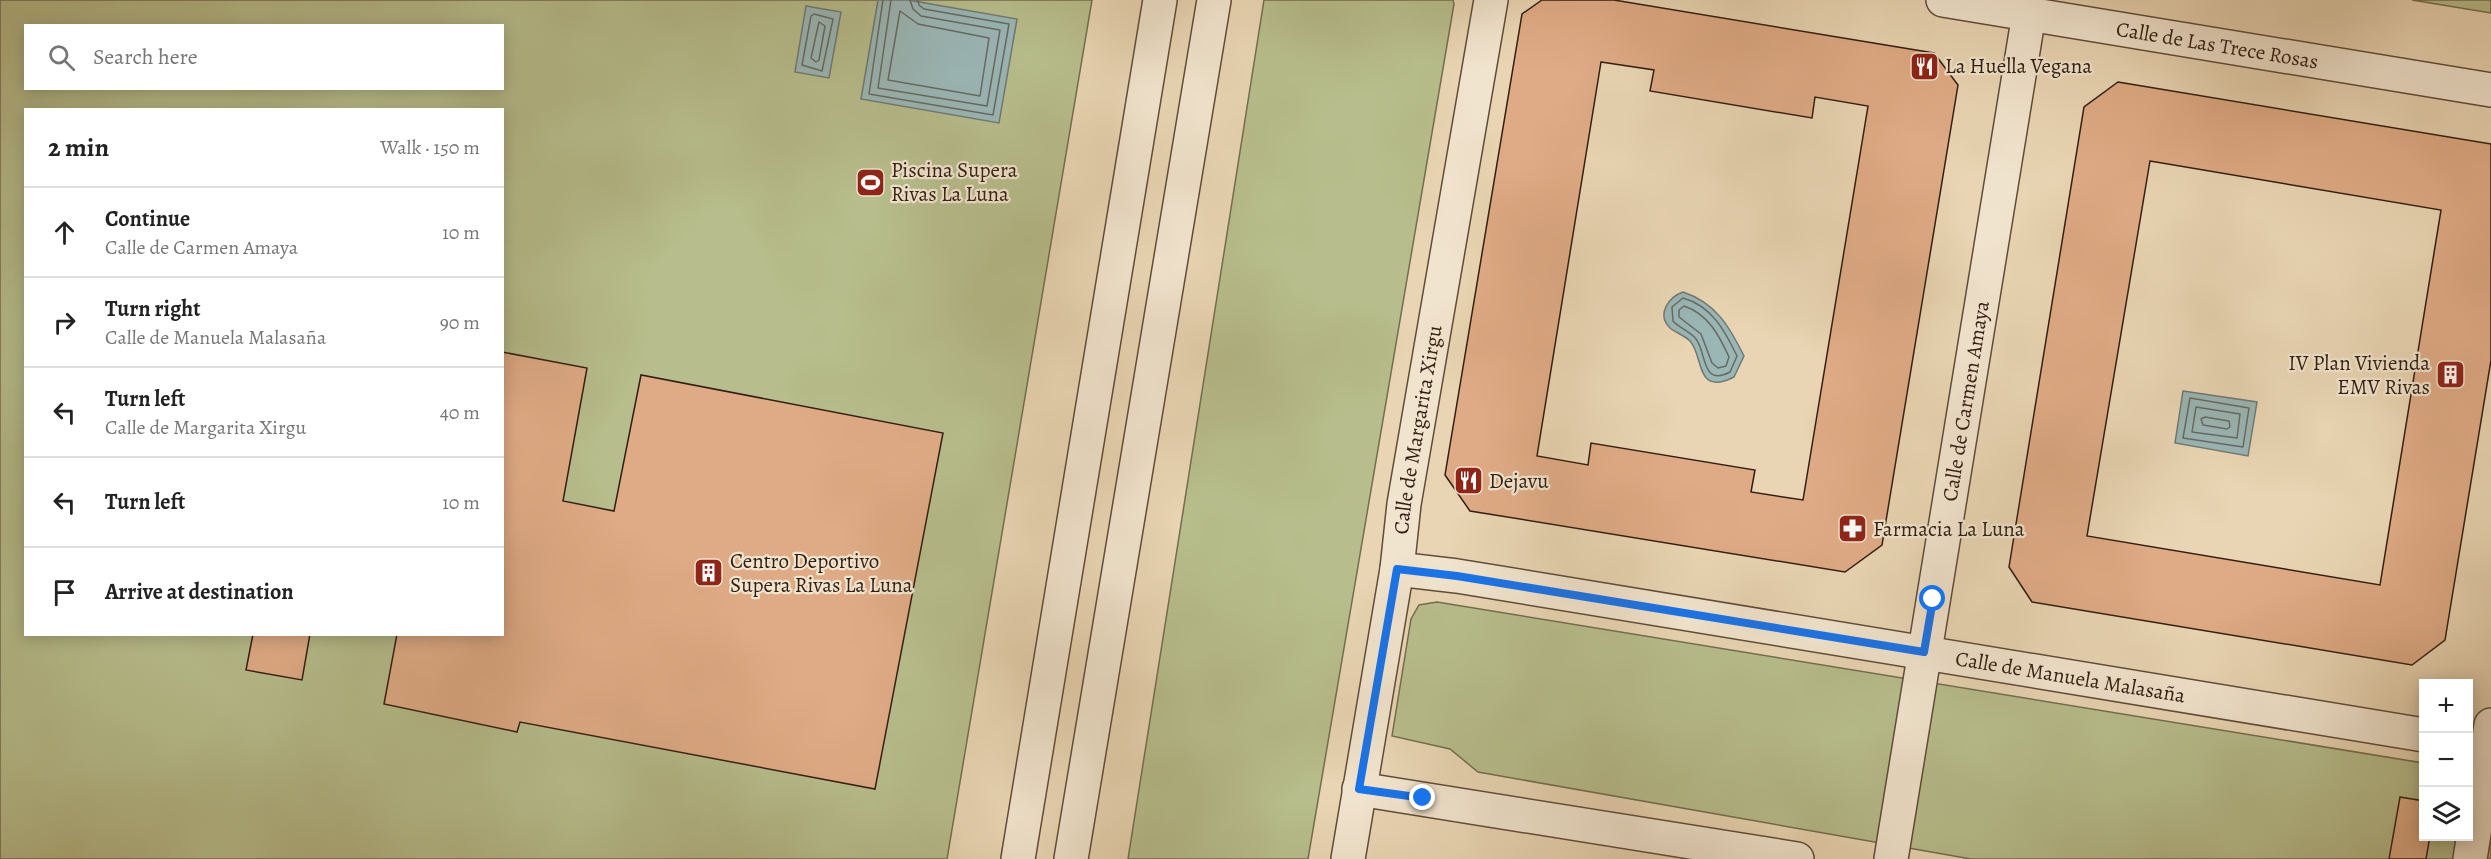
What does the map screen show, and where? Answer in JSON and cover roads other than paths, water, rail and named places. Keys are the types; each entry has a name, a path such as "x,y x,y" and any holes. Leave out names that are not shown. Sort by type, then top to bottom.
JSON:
{"street":[{"path":"1018,859 1160,0"},
{"path":"1071,859 1214,0"},
{"name":"Calle de Margarita Xirgu","path":"1348,859 1397,569 1404,504 1491,0"},
{"name":"Calle de Las Trece Rosas","path":"1943,0 2491,90"},
{"name":"Calle de Carmen Amaya","path":"1891,859 2029,14"},
{"name":"Calle de Manuela Malasaña","path":"1397,569 1457,576 2419,734"},
{"path":"2470,859 2485,740"},
{"path":"1359,789 1797,859"}],"water":[{"path":"878,0 908,0 1017,19 999,123 861,99"},
{"path":"806,6 841,12 829,78 795,72"},
{"path":"1683,292 1713,309 1733,335 1744,356 1734,377 1721,382 1713,382 1707,378 1690,341 1666,323 1664,312 1666,307 1673,298"},
{"path":"2183,391 2257,402 2248,456 2175,443"}],"place":[{"name":"La Huella Vegana","path":"1924,66"},
{"name":"Piscina Supera Rivas La Luna","path":"870,182"},
{"name":"IV Plan Vivienda EMV Rivas","path":"2451,375"},
{"name":"Dejavu","path":"1468,481"},
{"name":"Farmacia La Luna","path":"1852,529"},
{"name":"Centro Deportivo Supera Rivas La Luna","path":"709,573"}]}
